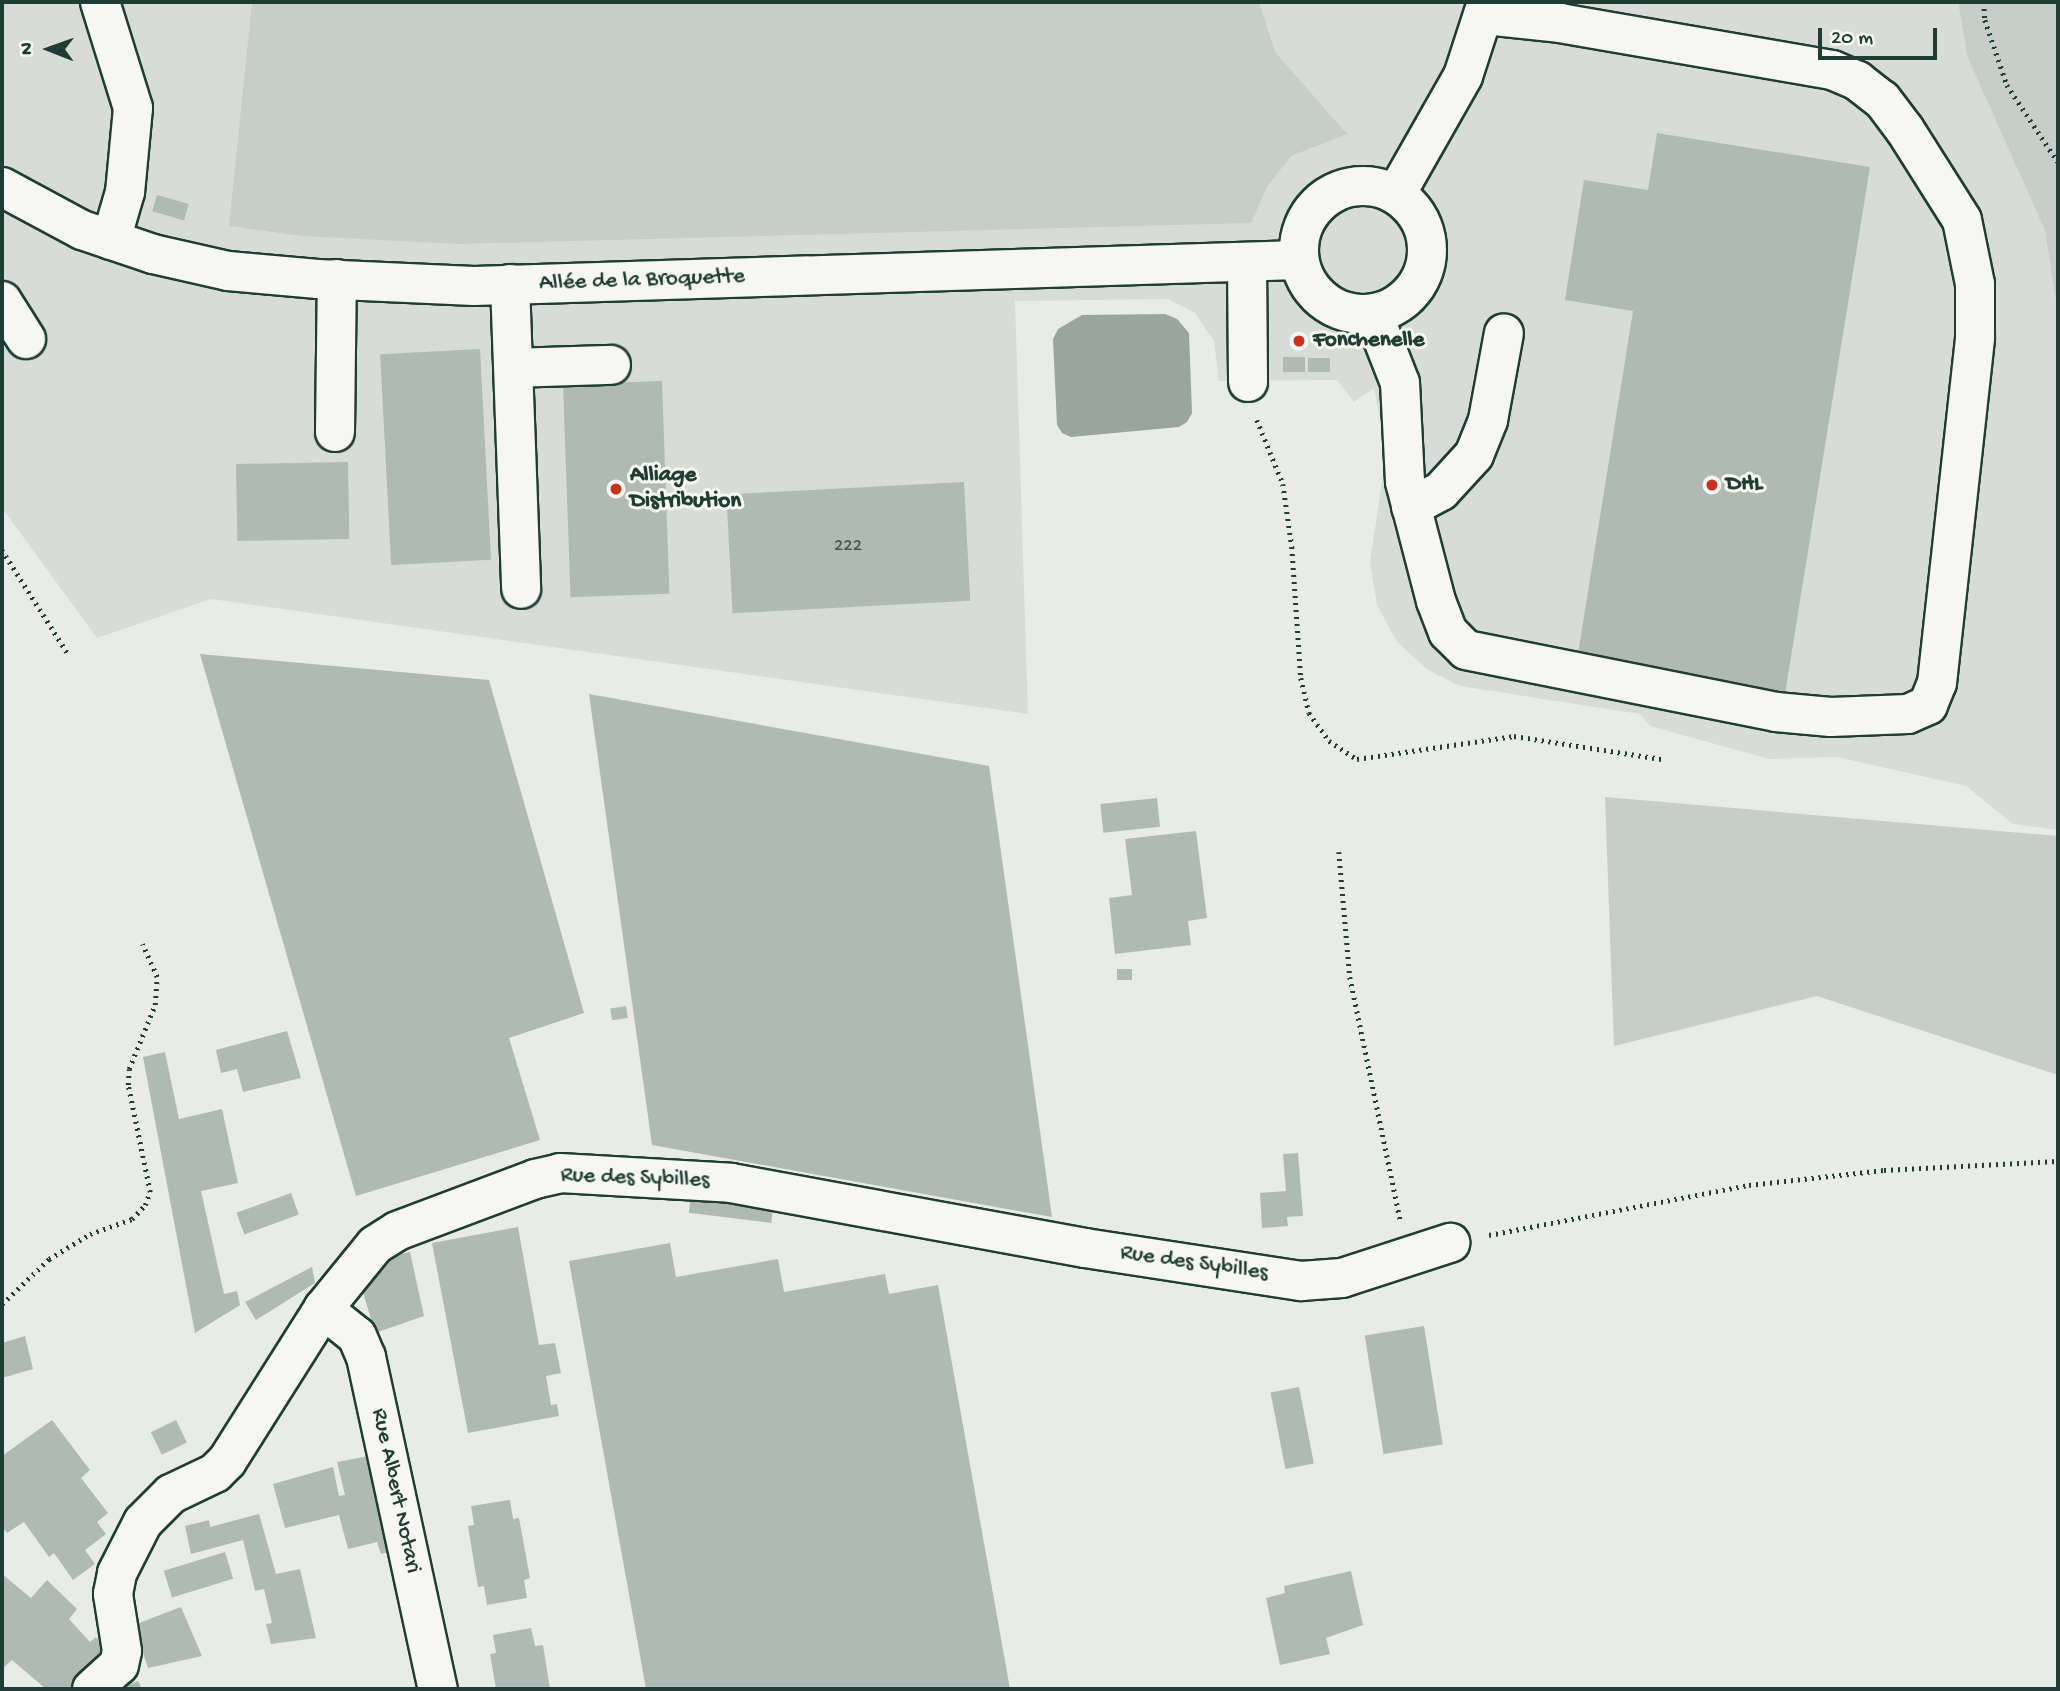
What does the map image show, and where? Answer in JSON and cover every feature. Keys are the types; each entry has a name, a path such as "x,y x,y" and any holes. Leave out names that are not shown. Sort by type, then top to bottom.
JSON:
{"street":[{"path":"100,2 134,108 125,192 111,240"},
{"path":"1373,314 1400,383 1401,449 1411,507 1436,601 1448,632 1466,650 1776,712 1832,717 1908,714 1927,705 1937,682 1975,337 1975,284 1962,220 1905,130 1882,100 1858,81 1832,70 1486,8 1463,76 1396,194"},
{"path":"1352,185 1375,186 1396,194 1413,208 1424,228 1428,251 1423,273 1412,292 1394,306 1373,314 1353,314 1317,296 1299,260 1305,220 1333,192 1352,185"},
{"name":"Allée de la Broquette","path":"2,187 82,230 111,240 228,271 337,279 510,284 1299,260"},
{"path":"1247,263 1248,382"},
{"path":"335,432 337,279"},
{"path":"510,284 521,589"},
{"path":"2,302 26,339"},
{"path":"1411,507 1441,491 1475,455 1488,420 1504,333"},
{"path":"514,368 611,365"},
{"name":"Rue des Sybilles","path":"92,1689 119,1665 122,1651 114,1615 115,1584 142,1522 171,1494 215,1473 227,1461 323,1309 375,1245 397,1231 560,1173 731,1183 1084,1248 1301,1280 1342,1278 1450,1243"},
{"name":"Rue Albert Notari","path":"323,1309 357,1336 366,1357 438,1689"}],"path":[{"path":"1984,2 1985,20 2007,85 2058,162"},
{"path":"1248,382 1283,484 1292,547 1301,678 1309,713 1329,741 1357,759 1514,736 1661,759"},
{"path":"2,551 69,655"},
{"path":"1339,852 1350,977 1407,1257"},
{"path":"2,1304 49,1259 90,1234 132,1219 145,1205 150,1192 128,1085 129,1069 155,1005 157,977 142,944"},
{"path":"1450,1243 1749,1185 1884,1170 2058,1161"}],"shaded area":[{"path":"2,2 1958,2 1967,56 2045,231 2058,315 2058,830 2013,824 1966,786 1837,757 1769,759 1650,726 1640,714 1460,686 1428,670 1397,642 1377,605 1370,562 1386,455 1374,388 1354,402 1337,380 1219,381 1214,341 1195,313 1168,299 1015,301 1028,714 211,599 97,638 2,508"},
{"path":"252,2 1259,2 1275,52 1347,134 1291,156 1267,187 1251,223 458,244 302,236 229,226"},
{"path":"1958,2 2058,2 2058,315 2045,231 1967,56"},
{"path":"1165,314 1177,319 1189,333 1192,413 1187,422 1179,427 1071,437 1062,433 1057,425 1053,339 1058,329 1082,315"},
{"path":"1605,797 2058,836 2058,1075 1817,996 1614,1046"}],"building":[{"name":"DHL","path":"1657,133 1870,167 1785,694 1577,660 1633,311 1565,300 1584,180 1648,190"},
{"path":"157,195 189,204 184,220 152,211"},
{"path":"480,349 491,560 391,565 380,354"},
{"path":"1283,357 1305,357 1305,372 1283,372"},
{"path":"1308,358 1330,358 1330,372 1308,372"},
{"name":"Alliage Distribution","path":"662,381 669,594 570,597 563,384"},
{"path":"348,462 349,539 237,541 236,464"},
{"path":"964,482 970,601 733,613 726,494"},
{"path":"200,654 489,680 584,1013 509,1038 540,1140 356,1196"},
{"path":"589,694 989,766 1052,1217 652,1145"},
{"path":"1157,798 1160,827 1103,833 1100,804"},
{"path":"1196,831 1207,918 1188,921 1191,945 1115,954 1109,898 1132,895 1125,839"},
{"path":"1117,969 1132,969 1132,980 1117,980"},
{"path":"626,1006 628,1018 612,1020 610,1009"},
{"path":"287,1031 301,1078 243,1092 237,1069 221,1073 216,1050"},
{"path":"165,1052 179,1119 222,1109 238,1183 201,1191 224,1294 237,1291 240,1305 195,1333 143,1057"},
{"path":"1298,1153 1303,1216 1287,1217 1288,1226 1262,1228 1260,1193 1286,1191 1283,1154"},
{"path":"291,1193 299,1215 244,1234 236,1213"},
{"path":"691,1195 773,1205 771,1223 689,1213"},
{"path":"518,1227 539,1345 555,1343 561,1373 546,1376 551,1405 557,1404 559,1416 468,1433 432,1243"},
{"path":"670,1243 676,1277 778,1259 784,1292 885,1274 889,1294 938,1285 1010,1689 646,1689 569,1261"},
{"path":"393,1248 396,1255 410,1252 424,1316 375,1333 360,1282"},
{"path":"312,1267 315,1283 256,1320 245,1302"},
{"path":"1424,1326 1443,1445 1384,1454 1365,1335"},
{"path":"25,1336 33,1369 2,1378 2,1343"},
{"path":"1299,1387 1314,1464 1285,1469 1271,1393"},
{"path":"52,1420 90,1470 81,1478 108,1513 97,1522 106,1534 85,1550 95,1564 73,1580 54,1553 49,1557 24,1522 7,1533 2,1527 2,1456"},
{"path":"176,1420 187,1442 162,1455 151,1432"},
{"path":"369,1456 393,1551 381,1554 377,1542 348,1549 339,1515 285,1528 273,1484 333,1467 339,1496 345,1495 337,1462"},
{"path":"510,1500 513,1519 519,1518 530,1578 524,1580 527,1598 487,1605 484,1586 478,1587 473,1557 468,1526 474,1525 471,1506"},
{"path":"259,1514 276,1574 300,1569 316,1638 271,1644 266,1624 272,1623 264,1589 255,1591 243,1540 191,1554 185,1526 209,1520 210,1527"},
{"path":"225,1552 233,1579 172,1597 164,1571"},
{"path":"1351,1571 1363,1625 1326,1638 1330,1654 1280,1665 1266,1598 1285,1593 1284,1586"},
{"path":"2,1574 31,1598 47,1580 77,1609 69,1619 90,1642 96,1637 112,1654 72,1689 46,1689 12,1660 2,1669"},
{"path":"181,1607 202,1656 148,1668 134,1625"},
{"path":"531,1628 535,1646 543,1645 550,1689 496,1689 490,1654 496,1653 493,1635"},
{"path":"138,1681 142,1689 118,1689"}],"place":[{"name":"Fonchenelle","path":"1299,341"},
{"name":"DHL","path":"1712,485"},
{"name":"Alliage Distribution","path":"616,489"}]}
